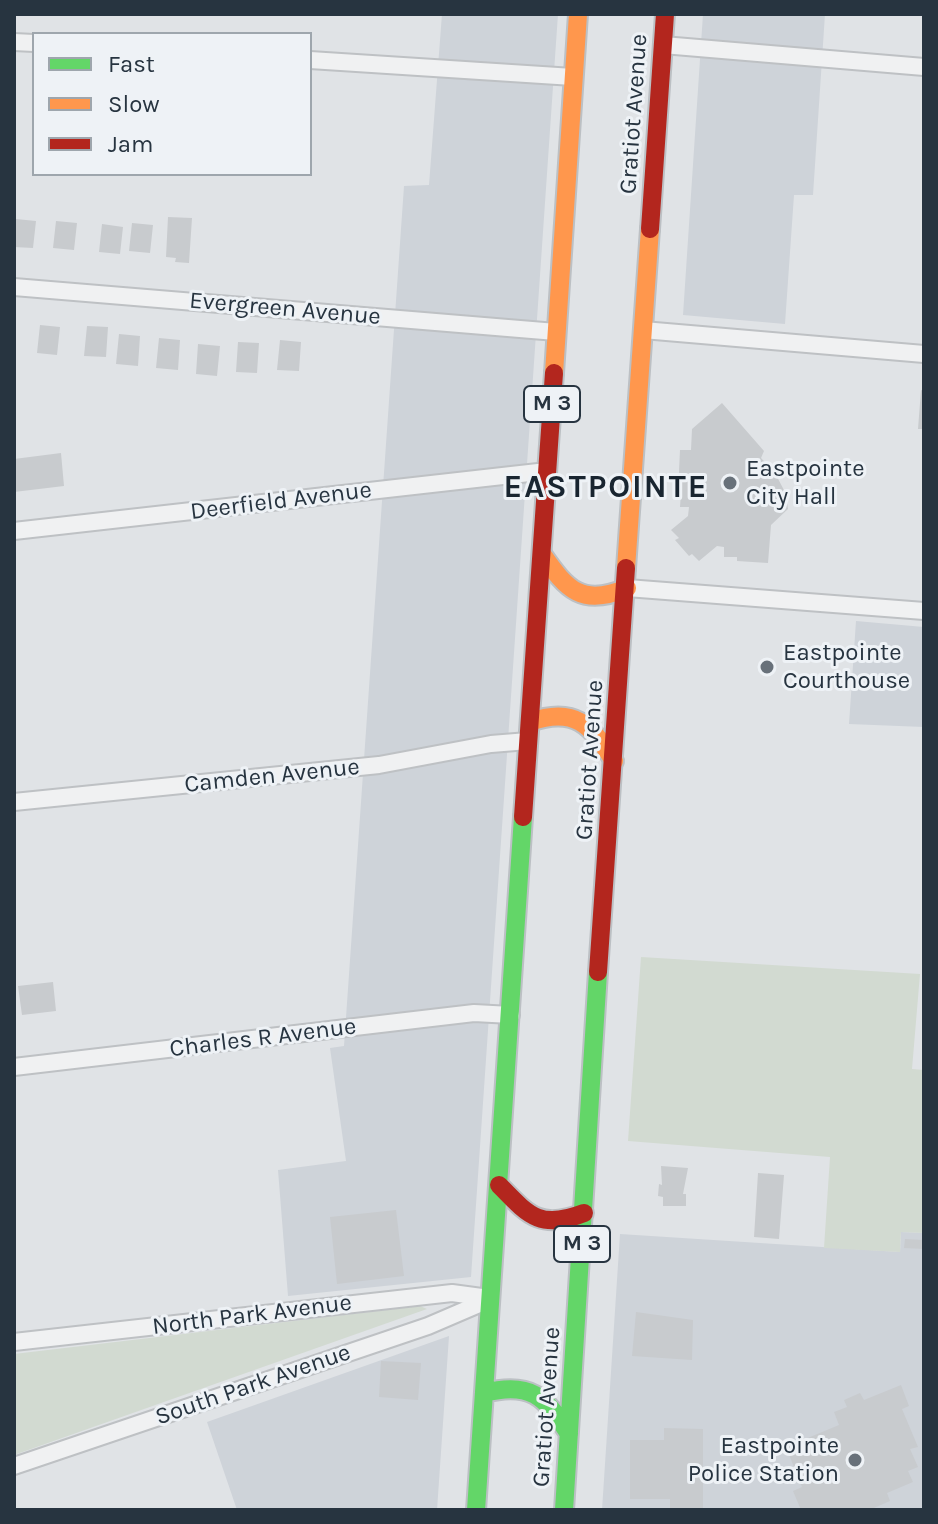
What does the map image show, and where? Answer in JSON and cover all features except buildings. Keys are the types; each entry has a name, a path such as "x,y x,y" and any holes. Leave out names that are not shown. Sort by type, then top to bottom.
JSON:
{"main road":[{"name":"M 3","path":"476,1510 578,14"},
{"name":"Gratiot Avenue","path":"564,1510 600,934 627,588 665,14"},
{"path":"542,554 557,576 584,597 605,598 627,588"},
{"path":"529,732 554,714 564,713 592,730 614,761"},
{"path":"499,1185 527,1213 545,1223 557,1223 584,1213"},
{"path":"484,1393 507,1386 532,1391 554,1409 569,1434"}],"street":[{"path":"663,45 924,67"},
{"path":"312,60 573,77"},
{"name":"Evergreen Avenue","path":"14,287 556,332"},
{"path":"643,330 924,354"},
{"name":"Deerfield Avenue","path":"14,531 547,471"},
{"path":"627,588 924,611"},
{"name":"Camden Avenue","path":"14,802 379,765 491,744 529,732"},
{"name":"Charles R Avenue","path":"14,1067 474,1013 511,1015"},
{"name":"North Park Avenue","path":"14,1342 452,1293 491,1299"},
{"name":"South Park Avenue","path":"14,1466 428,1326 491,1299"}],"shaded area":[{"path":"442,14 558,14 471,1277 288,1296 278,1170 346,1161 330,1048 344,1046 404,186 429,185"},
{"path":"703,14 825,14 813,195 794,195 785,324 683,315"},
{"path":"856,621 924,627 924,727 849,724"},
{"path":"641,957 920,974 912,1069 924,1070 924,1233 901,1232 900,1252 824,1248 830,1157 628,1141"},
{"path":"901,1232 924,1233 924,1508 602,1510 620,1234 900,1252"},
{"path":"420,1306 427,1309 14,1455 14,1354"},
{"path":"449,1336 437,1510 237,1510 207,1422"}],"traffic: fast":[{"path":"476,1510 523,817"},
{"path":"564,1510 598,972"},
{"path":"484,1393 513,1389 535,1395 552,1410 569,1434"}],"traffic: slow":[{"path":"554,373 578,14"},
{"path":"626,568 650,229"},
{"path":"542,554 568,586 577,592 598,596 627,588"},
{"path":"530,722 559,716 580,722 598,737 614,761"}],"traffic: jam":[{"path":"650,229 665,14"},
{"path":"523,817 554,373"},
{"path":"598,972 626,568"},
{"path":"499,1185 536,1217 556,1220 584,1213"}],"place":[{"name":"Eastpointe City Hall","path":"730,483"},
{"name":"Eastpointe Courthouse","path":"767,667"},
{"name":"Eastpointe Police Station","path":"855,1460"}],"district":[{"name":"EASTPOINTE","path":"606,488"}]}
